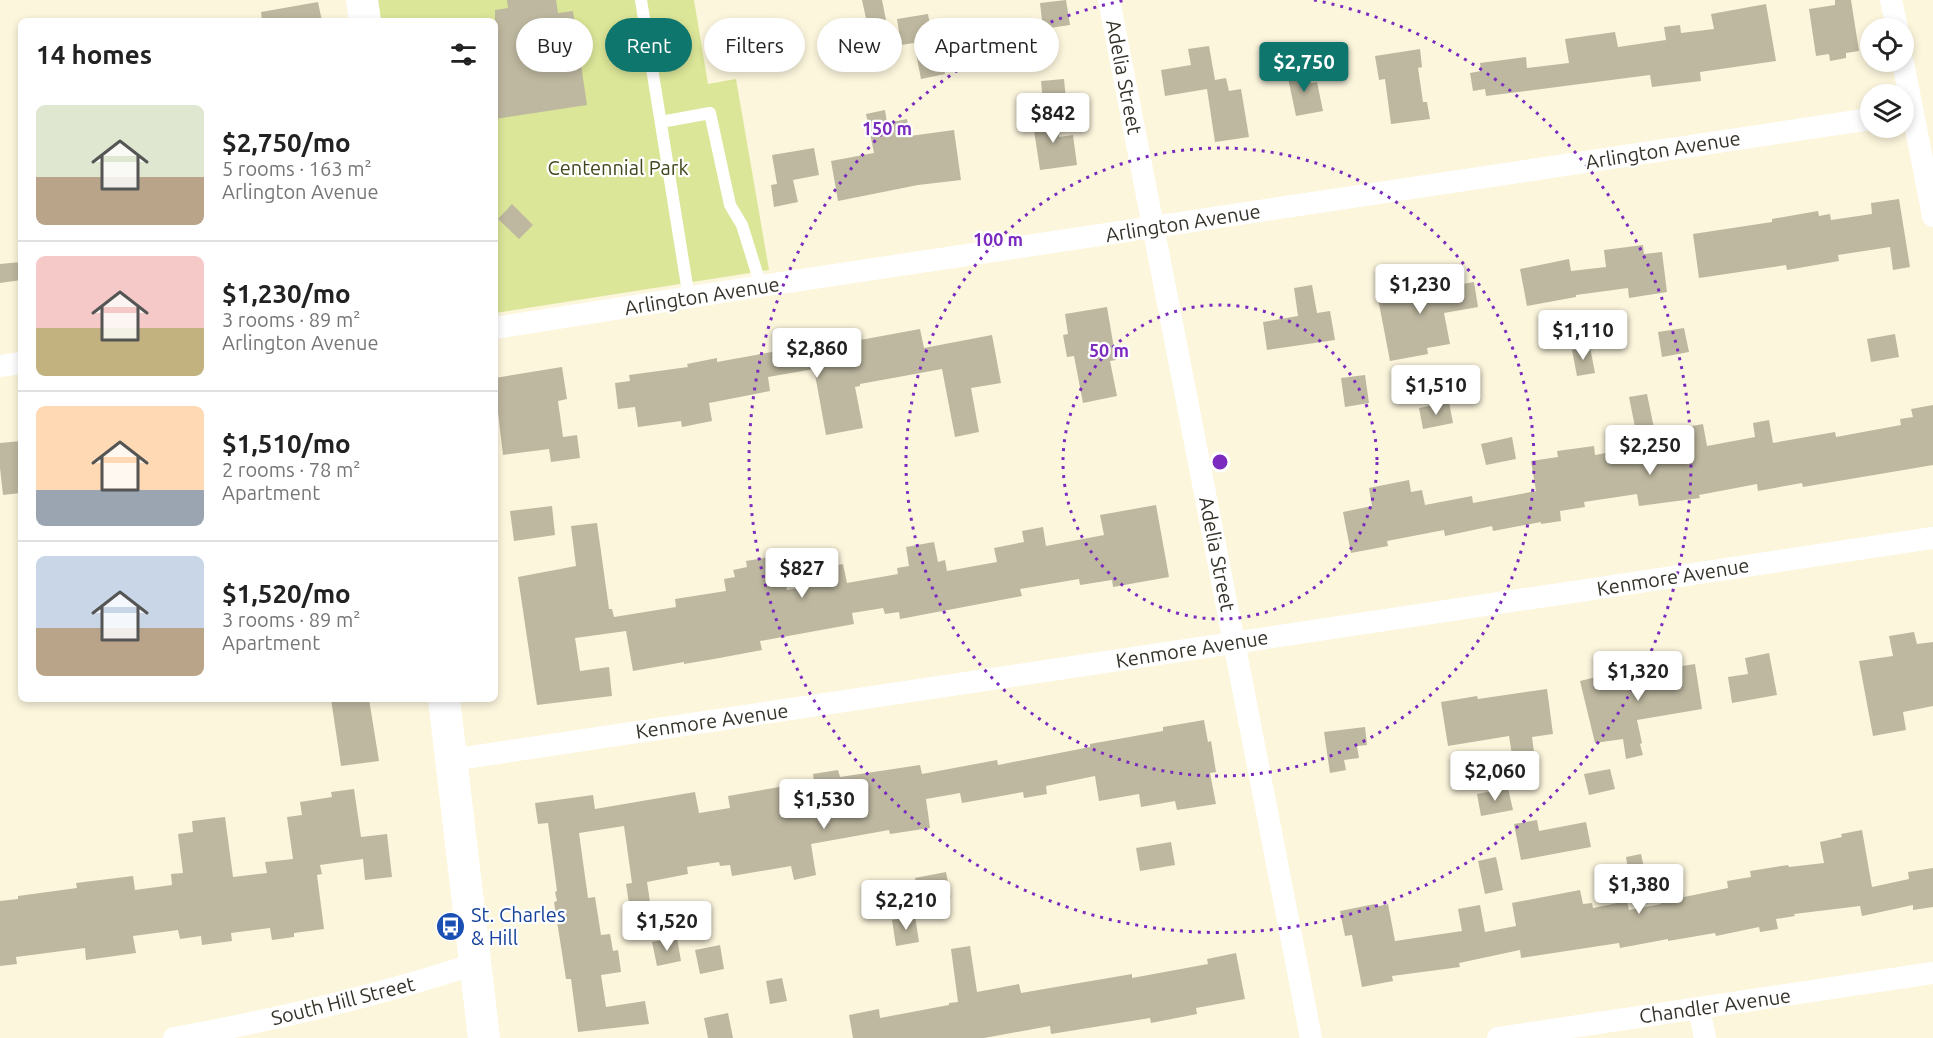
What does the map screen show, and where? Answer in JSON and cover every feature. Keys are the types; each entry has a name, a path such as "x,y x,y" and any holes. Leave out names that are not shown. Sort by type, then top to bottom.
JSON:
{"main road":[{"path":"362,0 365,18"},
{"path":"444,702 484,1038"}],"street":[{"name":"Adelia Street","path":"1109,0 1311,1038"},
{"path":"1891,0 1895,18"},
{"path":"1906,72 1917,112 1933,216"},
{"name":"Arlington Avenue","path":"498,328 1860,121"},
{"path":"0,366 18,363"},
{"name":"Kenmore Avenue","path":"451,760 1933,538"},
{"name":"South Hill Street","path":"174,1038 236,1027 354,999 409,985 475,964"},
{"name":"Chandler Avenue","path":"1498,1038 1933,973"},
{"path":"1699,1008 1705,1038"}],"lane":[{"path":"641,0 689,298"},
{"path":"661,122 710,113 730,206 742,225 761,286"}],"green space":[{"name":"Centennial Park","path":"376,0 694,0 704,72 706,72 708,84 736,79 769,270 498,313 498,18 378,18"}],"building":[{"path":"507,0 556,0 558,13 573,11 574,18 516,18 516,72 582,72 587,105 498,119 498,18 495,18 495,10 508,8"},
{"path":"862,0 882,0 886,18 866,18"},
{"path":"1066,0 1070,25 1059,27 1059,18 1042,18 1040,3"},
{"path":"1835,0 1851,0 1859,51 1846,53 1846,58 1830,61 1829,54 1816,56 1809,9 1835,5"},
{"path":"318,2 321,18 262,18 261,12"},
{"path":"1766,4 1776,61 1700,72 1701,81 1652,87 1650,75 1486,96 1485,89 1473,91 1470,73 1481,71 1480,63 1526,57 1527,68 1569,63 1565,39 1615,32 1618,47 1666,40 1664,27 1680,25 1681,33 1714,29 1711,14"},
{"path":"928,14 929,18 914,18 914,43 902,45 902,18"},
{"path":"1209,46 1215,80 1226,78 1229,91 1241,89 1249,137 1215,142 1207,89 1165,96 1161,70 1191,65 1188,49"},
{"path":"1420,49 1422,67 1418,68 1423,102 1427,102 1430,119 1391,124 1385,79 1379,80 1375,56"},
{"path":"1308,69 1311,83 1317,82 1323,111 1296,116 1287,73"},
{"path":"920,72 945,72 945,74 921,79"},
{"path":"1064,79 1066,100 1043,103 1041,81"},
{"path":"885,110 887,123 907,119 910,136 954,130 961,180 918,185 838,201 831,161 874,153 866,114"},
{"path":"1056,113 1059,137 1073,135 1077,165 1040,170 1032,117"},
{"path":"814,148 819,175 793,180 798,202 774,207 771,185 777,184 772,155"},
{"path":"1899,199 1910,267 1893,270 1890,247 1838,255 1839,261 1787,270 1786,265 1699,278 1693,234 1772,222 1772,219 1818,211 1819,216 1830,214 1831,220 1872,214 1871,203"},
{"path":"512,204 533,225 519,239 498,219"},
{"path":"1643,245 1644,254 1662,252 1667,292 1629,298 1628,288 1576,295 1576,297 1527,306 1520,269 1569,259 1571,271 1606,267 1604,250"},
{"path":"18,262 18,280 0,283 0,264"},
{"path":"1437,277 1439,288 1474,282 1478,307 1444,313 1450,344 1427,348 1428,354 1390,361 1376,288"},
{"path":"1312,285 1317,313 1330,311 1335,340 1267,350 1263,322 1298,316 1294,288"},
{"path":"1107,307 1116,360 1110,361 1117,396 1083,403 1074,356 1067,357 1063,335 1068,334 1065,314"},
{"path":"1684,328 1689,352 1662,357 1658,332"},
{"path":"920,329 924,348 992,335 1001,383 971,388 979,432 955,437 942,369 860,384 855,387 863,428 826,435 814,369 768,377 770,391 709,403 712,421 682,427 681,421 638,427 635,407 618,409 615,383 630,381 629,375 688,367 687,364 717,358 717,362 832,341 833,345"},
{"path":"1895,334 1899,357 1871,362 1867,339"},
{"path":"1590,347 1595,373 1577,376 1572,350"},
{"path":"562,367 567,399 558,401 563,437 577,435 580,458 551,462 549,449 503,455 498,412 498,378"},
{"path":"1365,375 1369,403 1345,407 1341,378"},
{"path":"1647,394 1655,433 1703,424 1707,446 1755,437 1753,423 1769,420 1773,443 1835,432 1836,437 1901,425 1900,419 1913,417 1911,409 1933,405 1933,465 1803,487 1802,483 1758,491 1757,484 1699,495 1700,498 1639,506 1637,494 1584,502 1585,507 1560,511 1561,521 1541,524 1541,522 1493,531 1492,526 1445,536 1444,530 1387,541 1388,546 1351,553 1343,512 1372,506 1369,488 1409,480 1411,492 1422,490 1425,505 1472,496 1473,503 1536,491 1531,461 1558,457 1557,451 1594,446 1595,455 1639,447 1629,397"},
{"path":"1449,402 1453,423 1423,429 1419,408"},
{"path":"1512,437 1516,459 1486,465 1481,444"},
{"path":"18,441 18,493 3,495 0,443"},
{"path":"1156,505 1169,577 1113,587 1112,580 1080,585 1079,579 1020,589 1022,596 900,619 899,612 885,614 883,608 852,613 854,624 760,641 762,650 633,671 626,631 575,638 580,671 609,667 612,696 537,705 518,577 576,566 571,526 597,523 609,609 612,609 614,617 676,607 675,599 726,591 724,579 735,577 733,570 747,567 746,561 781,555 787,590 822,584 820,568 843,564 847,583 898,574 897,568 909,566 906,547 934,542 938,562 945,560 947,571 997,562 994,548 1024,542 1022,531 1043,527 1046,546 1104,535 1100,515"},
{"path":"552,506 555,535 514,541 510,511"},
{"path":"1914,632 1917,644 1933,642 1933,706 1903,712 1906,730 1873,736 1859,661 1893,656 1889,636"},
{"path":"1769,653 1777,695 1732,703 1728,677 1748,674 1745,658"},
{"path":"1695,664 1702,709 1637,720 1643,755 1626,759 1623,739 1595,743 1580,681 1625,670 1626,675"},
{"path":"1547,689 1553,734 1532,737 1534,752 1512,755 1509,736 1448,746 1441,702"},
{"path":"331,702 369,702 379,761 341,766"},
{"path":"1204,720 1208,742 1211,741 1216,772 1210,773 1216,804 1177,810 1175,801 1141,807 1139,794 1099,801 1095,776 1046,786 1047,794 1024,798 1023,792 962,803 960,793 926,799 930,828 890,834 889,830 811,844 816,875 794,880 791,866 732,876 730,865 720,866 719,862 687,867 688,874 647,882 650,902 629,904 626,884 632,883 624,826 579,833 588,898 595,897 601,935 610,934 613,951 618,950 621,972 601,975 606,1007 645,1001 649,1024 578,1032 571,979 566,979 554,902 557,901 555,892 557,891 548,823 538,824 535,803 593,795 595,809 695,792 699,813 730,808 728,796 814,781 813,774 838,770 840,777 920,765 922,774 997,760 998,765 1090,747 1090,744 1163,731 1163,727"},
{"path":"1365,727 1367,745 1357,746 1359,758 1344,760 1346,770 1330,773 1324,732"},
{"path":"1610,769 1615,789 1589,795 1584,774"},
{"path":"1508,788 1513,810 1481,816 1477,794"},
{"path":"354,789 361,837 387,834 392,877 365,880 363,859 320,865 322,874 317,875 324,929 294,933 294,937 272,940 270,928 231,933 232,941 202,945 201,936 180,939 178,930 133,936 136,953 86,960 85,948 16,957 17,964 0,966 0,901 18,899 18,896 77,888 76,883 133,876 135,890 172,885 171,874 183,873 178,834 193,832 192,821 225,817 233,877 267,873 265,862 293,859 287,817 302,815 300,802 332,797 331,792"},
{"path":"1537,820 1539,831 1586,822 1591,847 1521,860 1514,824"},
{"path":"1862,830 1872,887 1909,879 1908,872 1933,868 1933,907 1913,910 1913,905 1862,916 1860,906 1794,914 1795,916 1776,919 1778,929 1760,932 1759,927 1716,936 1715,933 1620,948 1619,943 1521,958 1520,950 1459,963 1460,967 1392,976 1393,981 1362,987 1352,935 1345,936 1340,911 1375,904 1375,907 1388,904 1395,941 1462,931 1458,909 1480,905 1485,932 1516,926 1512,903 1580,890 1583,904 1592,903 1593,908 1627,901 1629,910 1661,904 1659,895 1683,890 1684,897 1728,888 1727,881 1751,877 1750,871 1788,865 1789,867 1824,863 1820,842 1842,837 1841,834"},
{"path":"1171,842 1175,865 1140,871 1136,848"},
{"path":"1641,854 1645,873 1629,876 1626,857"},
{"path":"1496,857 1503,890 1485,894 1478,861"},
{"path":"946,872 951,898 920,904 915,878"},
{"path":"915,916 919,942 896,946 892,920"},
{"path":"677,938 681,961 657,966 652,942"},
{"path":"720,945 724,969 700,974 695,950"},
{"path":"970,946 977,992 1019,984 1021,993 1132,974 1132,978 1208,964 1207,959 1236,953 1245,999 1196,1008 1197,1014 1151,1023 1150,1018 1051,1034 1050,1026 984,1038 853,1038 849,1015 879,1009 880,1018 958,1002 951,949"},
{"path":"782,978 787,1001 770,1004 766,981"},
{"path":"728,1013 733,1038 708,1038 704,1018"}],"place":[{"name":"St. Charles & Hill","path":"450,926"}]}
